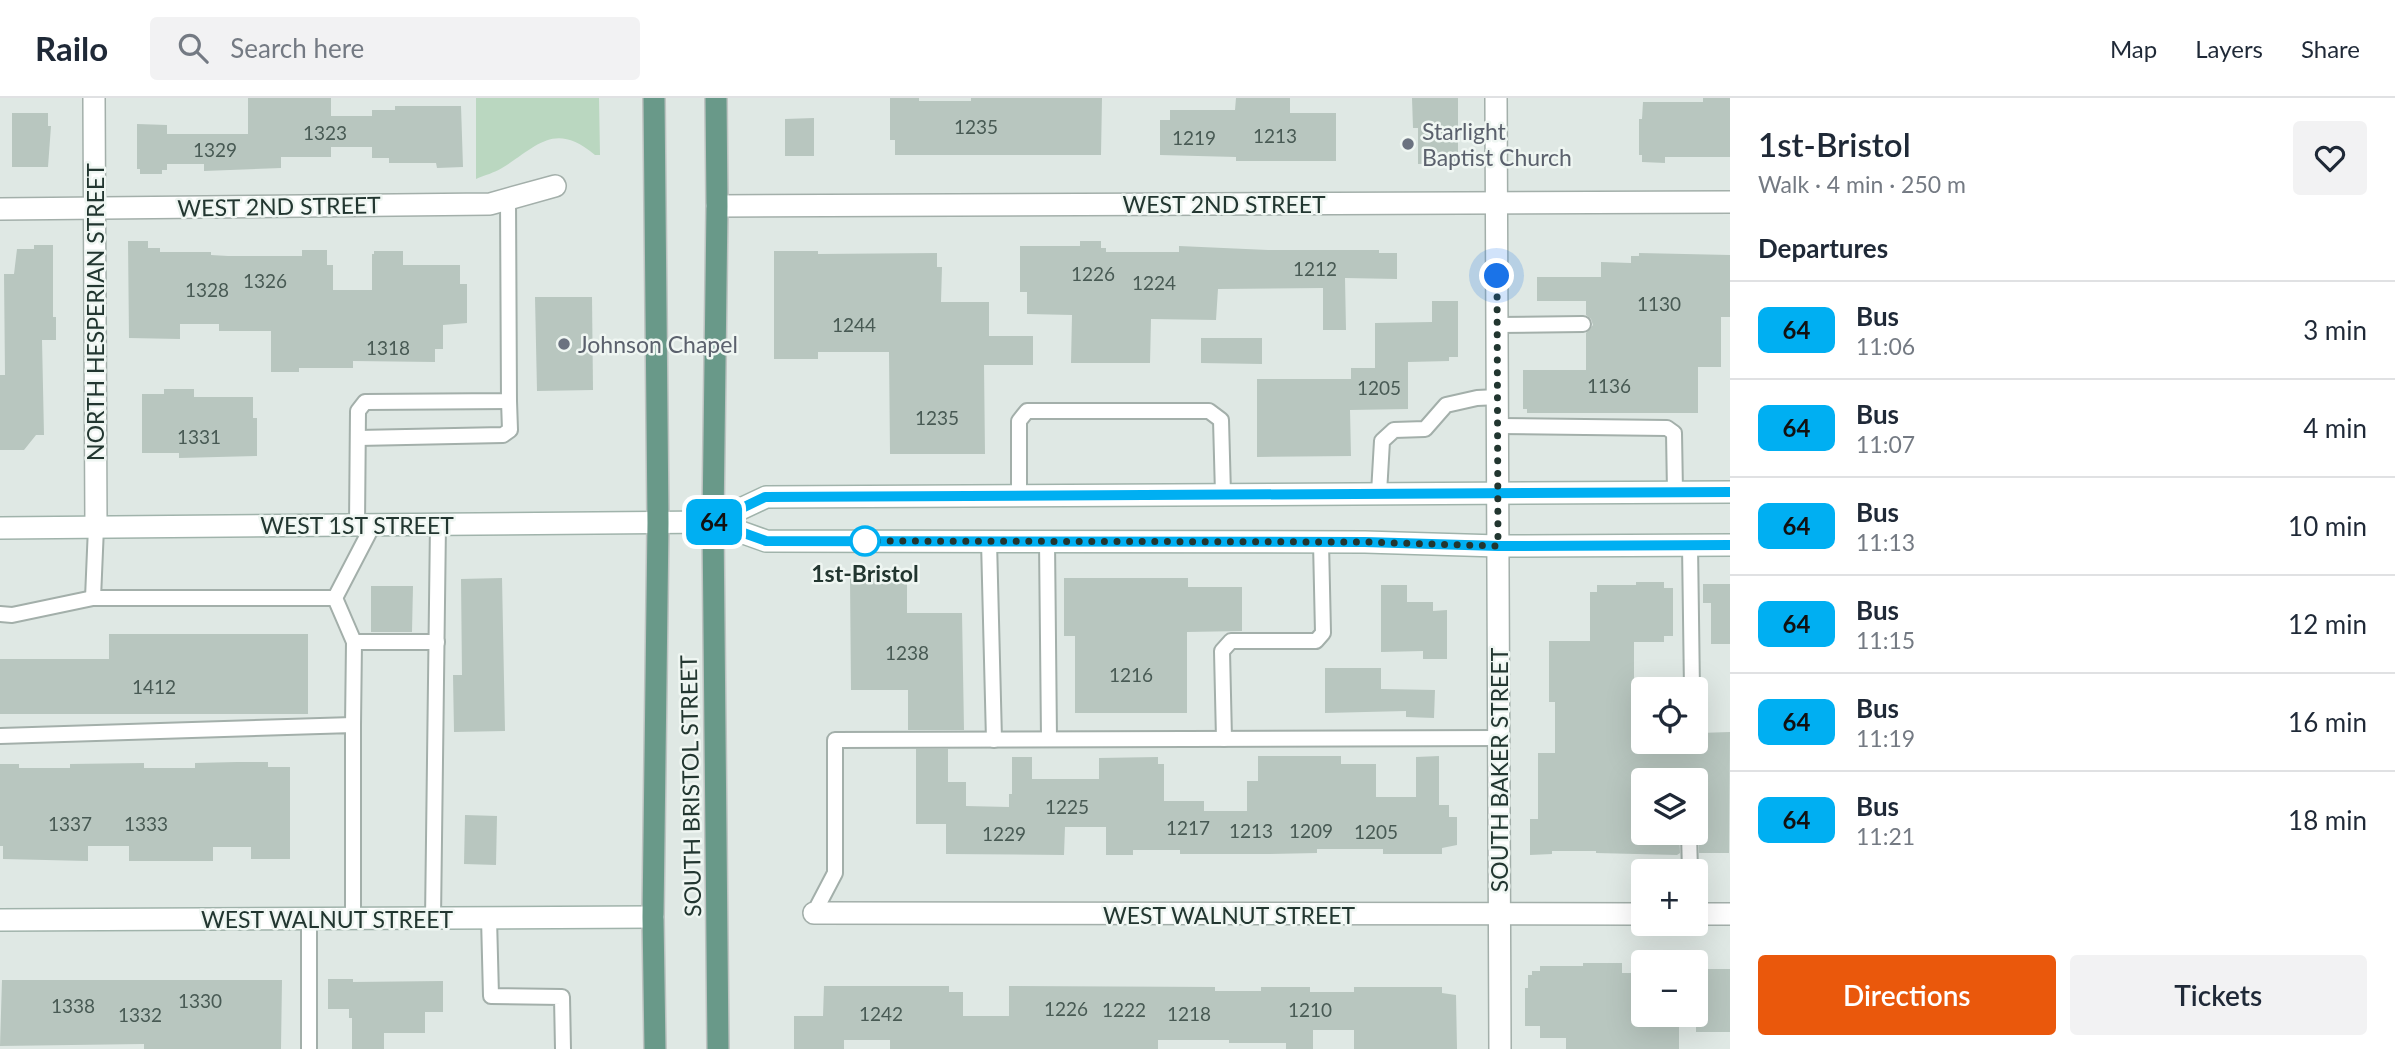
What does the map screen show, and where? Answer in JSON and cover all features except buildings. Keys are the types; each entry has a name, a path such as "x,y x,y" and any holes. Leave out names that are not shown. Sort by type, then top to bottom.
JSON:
{"main road":[{"name":"SOUTH BRISTOL STREET","path":"654,98 658,523 653,917 655,1049"},
{"name":"SOUTH BRISTOL STREET","path":"716,98 713,522 718,1049"}],"street":[{"name":"NORTH HESPERIAN STREET","path":"94,98 96,527"},
{"name":"SOUTH BAKER STREET","path":"1496,98 1500,1049"},
{"name":"WEST 2ND STREET","path":"0,209 490,204 555,186"},
{"name":"WEST 2ND STREET","path":"717,205 1730,202"},
{"name":"WEST 1ST STREET","path":"713,522 765,497 1730,492"},
{"name":"WEST 1ST STREET","path":"0,528 713,522 766,541 1730,545"},
{"name":"WEST WALNUT STREET","path":"814,913 1631,914"},
{"path":"1708,914 1730,914"},
{"name":"WEST WALNUT STREET","path":"0,920 653,917"}],"lane":[{"path":"358,438 503,435 510,430 508,200"},
{"path":"1497,325 1583,324"},
{"path":"1379,493 1382,441 1394,430 1425,429 1446,405 1477,398 1498,397"},
{"path":"353,919 354,642 335,598 365,525 358,411 365,402 509,401"},
{"path":"1019,495 1019,421 1027,411 1209,411 1221,420 1223,494"},
{"path":"1498,426 1667,428 1674,433 1675,492"},
{"path":"433,919 438,524"},
{"path":"93,598 96,527"},
{"path":"989,541 993,740"},
{"path":"1047,541 1049,739"},
{"path":"1224,739 1222,651 1231,641 1315,641 1323,633 1321,542"},
{"path":"1690,545 1692,677"},
{"path":"0,614 12,615 93,598 335,598"},
{"path":"354,642 437,642"},
{"path":"0,736 353,725"},
{"path":"814,913 835,873 835,740 1499,738"},
{"path":"489,918 491,996 562,996 563,1049"},
{"path":"309,919 309,1049"}],"green space":[{"path":"476,98 599,98 600,155 595,155 581,145 557,138 536,145 499,170 476,179"}],"bus line":[{"name":"64","path":"1730,492 765,497 713,522 766,541 1730,545"}],"place":[{"name":"Starlight Baptist Church","path":"1408,144"},
{"name":"Johnson Chapel","path":"564,344"},
{"name":"1st-Bristol","path":"865,541"}],"route":[{"path":"865,541 1365,542 1498,546 1497,276"}]}
